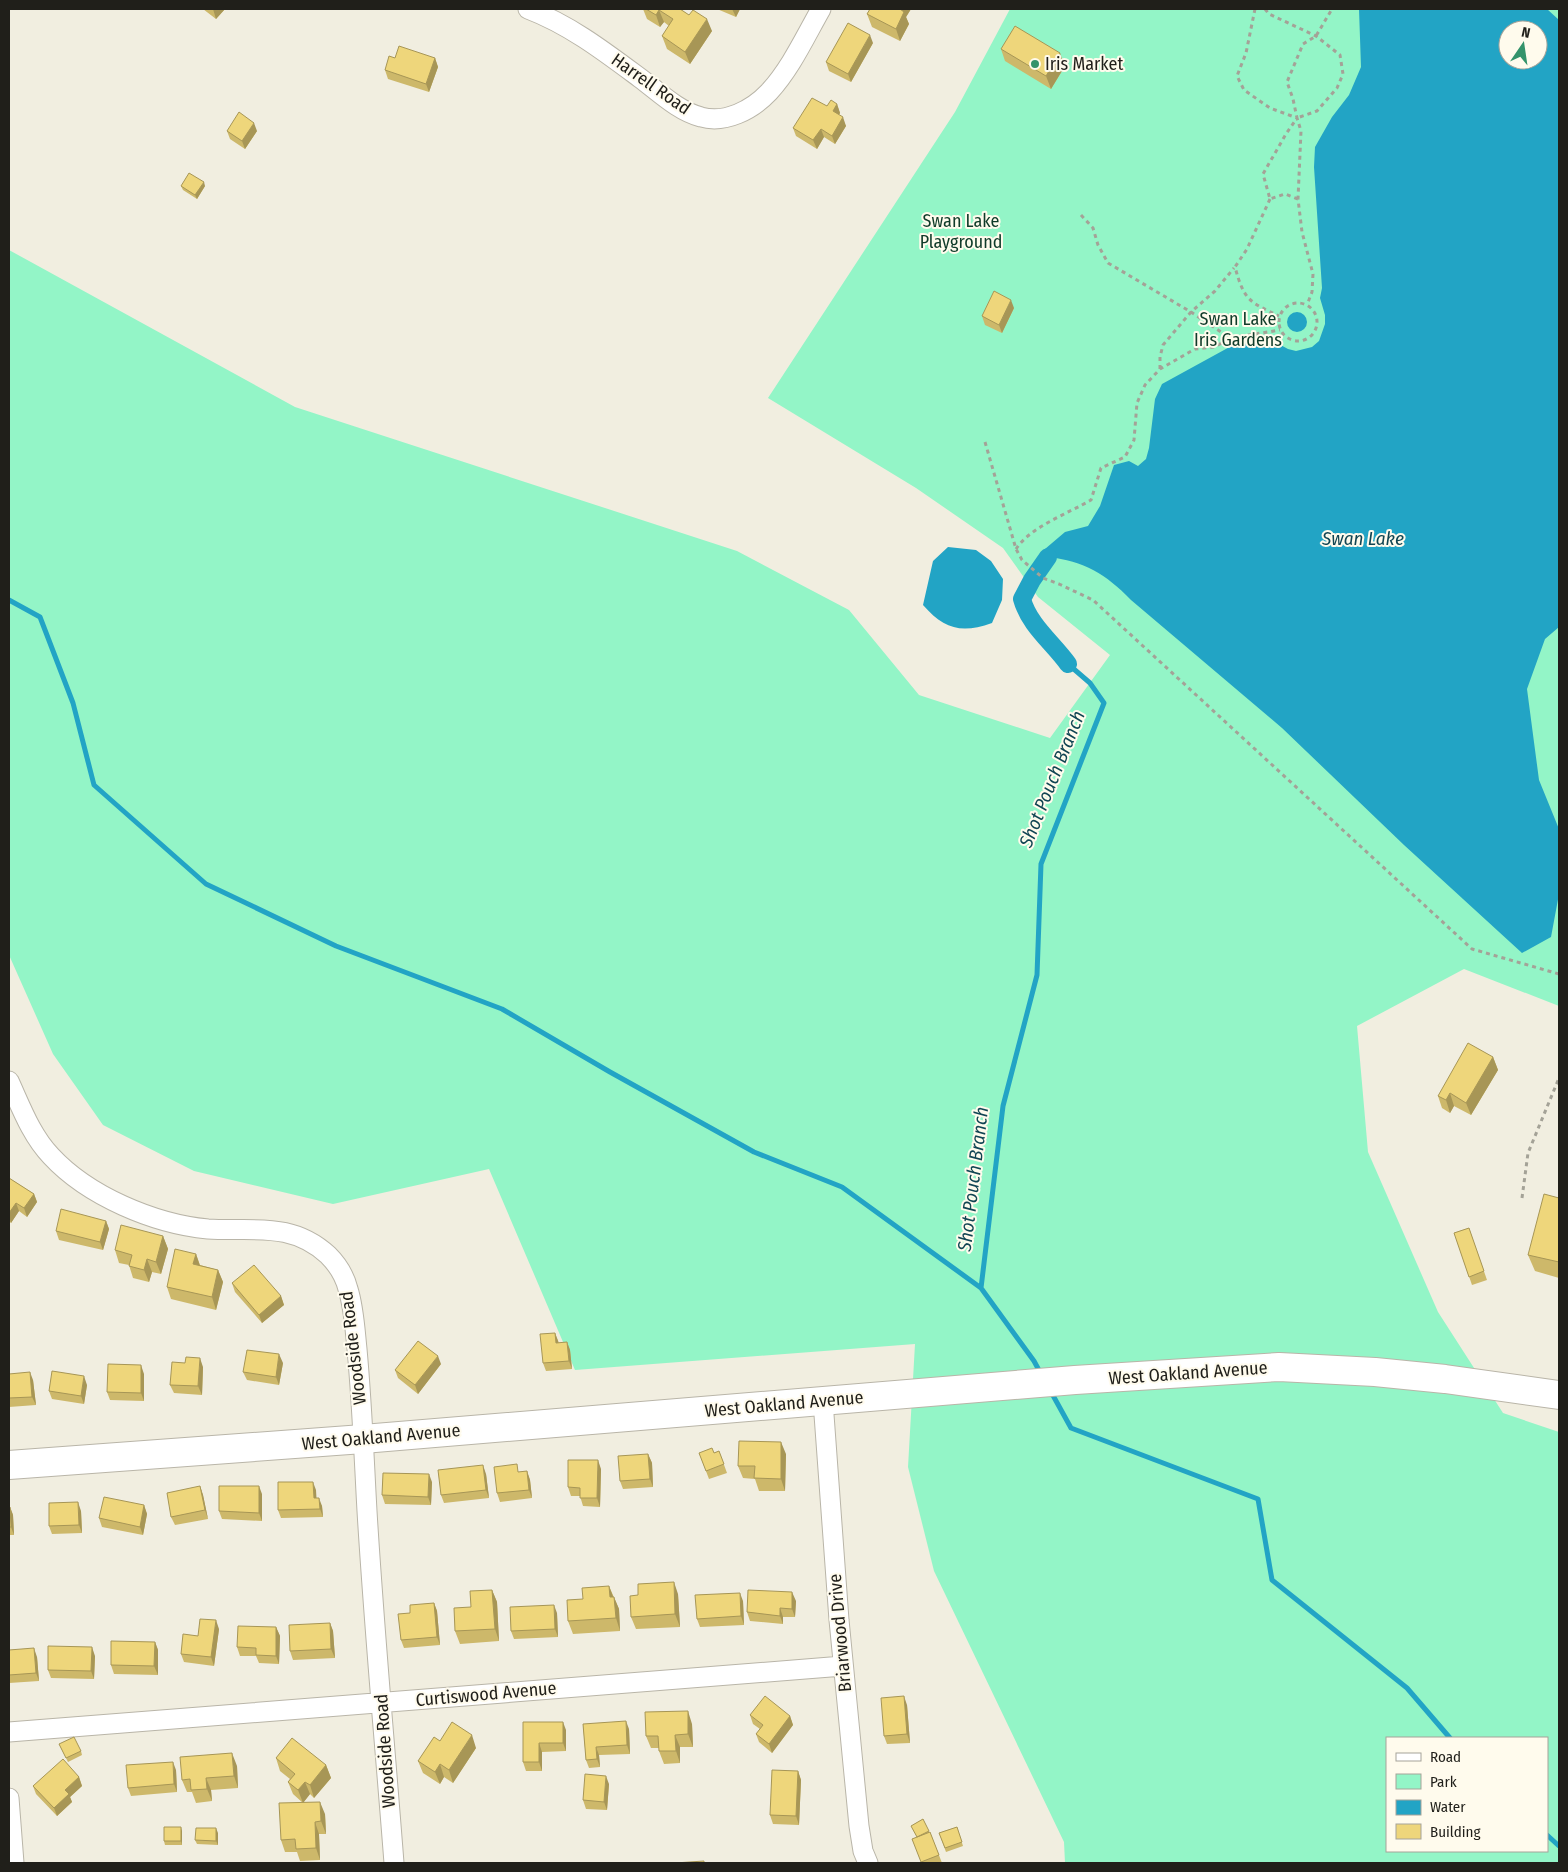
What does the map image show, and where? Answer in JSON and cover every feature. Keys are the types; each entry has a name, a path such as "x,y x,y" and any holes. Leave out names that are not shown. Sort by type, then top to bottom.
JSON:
{"street":[{"name":"Harrell Road","path":"528,9 571,29 589,40 676,105 693,114 713,119 738,114 750,108 768,94 783,75 820,9"},
{"name":"Woodside Road","path":"9,1082 33,1133 51,1156 93,1190 131,1209 174,1223 207,1229 279,1231 304,1239 328,1256 342,1273 349,1290 359,1369 381,1703 394,1863"},
{"name":"West Oakland Avenue","path":"9,1465 1075,1380 1279,1367 1321,1368 1445,1378 1559,1395"},
{"name":"Briarwood Drive","path":"823,1401 843,1666 859,1826 863,1851 868,1863"},
{"name":"Curtiswood Avenue","path":"9,1732 843,1666"},
{"path":"9,1798 14,1863"}],"path":[{"path":"1255,9 1246,53 1237,76 1244,90 1270,108 1297,118"},
{"path":"1160,370 1163,344 1191,312 1215,291 1235,268 1247,249 1270,199 1263,174 1286,134 1297,118 1317,111 1337,88 1343,74 1340,55 1316,36 1270,14 1265,9"},
{"path":"1307,304 1312,292 1313,274 1302,232 1298,199 1301,131 1287,82 1303,44 1316,36 1332,9"},
{"path":"1270,199 1285,194 1298,199"},
{"path":"1081,215 1092,228 1098,245 1108,263 1191,312 1230,338"},
{"path":"1235,268 1241,289 1252,303 1279,316"},
{"path":"1296,302 1307,304 1315,313 1317,320 1313,334 1305,340 1296,341 1287,338 1280,330 1279,316 1287,306 1296,302"},
{"path":"1016,549 1021,541 1031,534 1091,500 1101,468 1125,457 1134,440 1137,403 1145,385 1160,370 1194,349 1214,347 1230,338 1280,330"},
{"path":"985,442 1016,549 1022,560 1043,578 1093,600 1472,949 1559,974"},
{"path":"1522,1198 1528,1153 1559,1078"}],"green space":[{"path":"1010,9 1559,9 1559,1006 1464,969 1357,1026 1368,1152 1438,1312 1503,1413 1559,1432 1559,1863 1065,1863 1064,1842 934,1571 908,1467 915,1344 575,1370 489,1169 333,1204 194,1171 103,1125 53,1054 9,955 9,250 295,407 737,551 849,610 919,695 1050,738 1110,655 1038,597 1003,548 916,488 768,398 955,112"}],"water":[{"name":"Swan Lake","path":"1359,9 1547,9 1559,20 1559,627 1545,639 1527,689 1539,780 1559,829 1559,894 1551,937 1522,953 1404,845 1282,728 1113,583 1094,570 1073,562 1048,557 1045,549 1065,532 1088,526 1100,506 1114,465 1129,461 1138,466 1146,459 1155,399 1162,384 1235,344 1275,342 1296,351 1312,347 1319,341 1325,324 1325,315 1320,298 1322,288 1314,167 1315,147 1332,117 1349,95 1361,67"},
{"path":"1293,312 1301,312 1307,318 1307,326 1301,332 1293,332 1287,326 1287,318"},
{"path":"948,547 976,550 991,561 1003,579 1002,600 992,623 971,628 954,627 938,619 923,605 933,561"}],"building":[{"path":"646,9 680,9 689,15 693,10 707,19 685,52 662,36 673,19 659,10 656,15"},
{"path":"870,9 900,9 904,12 896,29 867,14"},
{"path":"848,23 870,35 848,74 826,62"},
{"path":"1015,26 1060,53 1046,76 1001,49"},
{"path":"399,46 435,58 426,84 385,70 389,56 395,58"},
{"path":"812,98 827,106 831,100 837,104 833,111 843,117 832,136 821,129 813,140 793,128"},
{"path":"239,112 254,123 242,141 227,131"},
{"path":"189,173 204,182 195,195 181,186"},
{"path":"994,291 1011,300 999,325 982,316"},
{"path":"1468,1043 1493,1057 1466,1103 1450,1093 1446,1100 1438,1096"},
{"path":"9,1178 34,1194 24,1208 16,1203 9,1213"},
{"path":"1544,1194 1559,1198 1559,1262 1528,1255"},
{"path":"61,1209 106,1221 100,1242 56,1231"},
{"path":"121,1225 163,1236 156,1262 147,1259 144,1270 129,1266 132,1255 115,1250"},
{"path":"1469,1228 1484,1271 1469,1277 1454,1233"},
{"path":"175,1249 196,1254 193,1264 218,1270 212,1297 167,1287"},
{"path":"254,1265 281,1296 259,1315 232,1283"},
{"path":"555,1333 556,1343 567,1342 569,1361 543,1363 540,1334"},
{"path":"418,1341 438,1356 415,1385 395,1370"},
{"path":"247,1350 279,1354 276,1377 243,1372"},
{"path":"186,1357 200,1358 198,1386 170,1385 172,1362 185,1363"},
{"path":"108,1364 141,1365 141,1393 107,1392"},
{"path":"52,1371 84,1376 81,1396 49,1391"},
{"path":"30,1372 32,1397 9,1398 9,1374"},
{"path":"739,1441 781,1442 781,1479 754,1478 755,1466 738,1466"},
{"path":"712,1448 714,1453 719,1451 724,1464 706,1471 699,1453"},
{"path":"648,1454 650,1479 620,1481 618,1456"},
{"path":"568,1460 598,1460 597,1498 580,1498 580,1488 568,1487"},
{"path":"517,1464 518,1472 527,1471 529,1490 497,1493 494,1467"},
{"path":"483,1465 486,1490 441,1495 438,1470"},
{"path":"383,1473 429,1474 428,1497 382,1495"},
{"path":"278,1482 313,1482 314,1498 319,1498 320,1509 278,1510"},
{"path":"200,1486 205,1510 171,1517 167,1493"},
{"path":"219,1486 259,1486 259,1513 219,1511"},
{"path":"104,1497 144,1505 140,1527 99,1518"},
{"path":"78,1502 79,1525 49,1526 49,1503"},
{"path":"10,1507 11,1527 9,1527"},
{"path":"674,1582 675,1614 631,1617 630,1596 638,1595 638,1584"},
{"path":"609,1586 610,1597 614,1597 616,1618 568,1621 567,1600 583,1599 582,1588"},
{"path":"492,1590 495,1629 455,1631 454,1608 471,1607 470,1591"},
{"path":"748,1590 792,1592 792,1609 780,1608 780,1616 747,1612"},
{"path":"740,1593 741,1616 697,1619 695,1595"},
{"path":"434,1603 437,1637 401,1640 398,1614 410,1613 410,1605"},
{"path":"554,1605 555,1629 511,1631 510,1607"},
{"path":"200,1619 216,1620 211,1657 181,1654 183,1634 198,1636"},
{"path":"330,1623 331,1649 290,1651 289,1625"},
{"path":"238,1626 276,1627 276,1656 256,1655 256,1648 237,1647"},
{"path":"111,1641 155,1642 154,1666 111,1665"},
{"path":"48,1646 92,1647 91,1671 48,1670"},
{"path":"34,1648 36,1673 9,1675 9,1650"},
{"path":"765,1696 790,1716 769,1744 756,1734 763,1725 750,1715"},
{"path":"904,1696 907,1734 884,1736 881,1698"},
{"path":"688,1711 688,1734 675,1735 676,1751 659,1751 658,1736 646,1736 645,1712"},
{"path":"626,1721 627,1745 596,1747 597,1759 586,1760 583,1724"},
{"path":"452,1722 472,1735 449,1770 440,1764 435,1772 418,1761 434,1737 440,1741"},
{"path":"523,1722 563,1722 563,1743 539,1743 539,1762 523,1762"},
{"path":"74,1737 81,1751 66,1758 59,1744"},
{"path":"292,1738 326,1765 310,1785 305,1782 298,1790 288,1782 295,1774 276,1758"},
{"path":"232,1753 234,1776 206,1778 207,1789 191,1790 190,1779 182,1780 180,1757"},
{"path":"63,1759 79,1777 65,1790 69,1794 54,1808 33,1786"},
{"path":"173,1762 174,1784 128,1788 126,1765"},
{"path":"772,1770 798,1771 796,1816 770,1815"},
{"path":"585,1774 606,1776 604,1802 583,1800"},
{"path":"320,1802 321,1821 315,1822 316,1848 296,1849 295,1839 281,1840 279,1803"},
{"path":"923,1819 929,1831 917,1837 911,1826"},
{"path":"164,1827 181,1827 181,1841 164,1841"},
{"path":"957,1827 962,1842 945,1848 939,1833"},
{"path":"196,1828 216,1828 216,1841 195,1840"},
{"path":"930,1832 939,1855 921,1862 912,1839"},
{"path":"704,1861 704,1863 675,1863"}],"waterway":[{"name":"Shot Pouch Branch","path":"1048,557 1022,599 1030,617 1068,664"},
{"path":"9,600 40,617 73,703 94,785 206,884 336,946 502,1009 754,1152 842,1187 981,1288 1034,1361 1041,1374"},
{"name":"Shot Pouch Branch","path":"981,1288 1003,1106 1037,975 1041,864 1104,703 1090,683 1068,664"},
{"path":"1050,1390 1071,1428 1258,1499 1272,1580 1407,1688 1449,1737"},
{"name":"Shot Pouch Branch","path":"1548,1836 1559,1846"}],"place":[{"name":"Iris Market","path":"1035,64"}],"park label":[{"name":"Swan Lake Playground","path":"961,231"},
{"name":"Swan Lake Iris Gardens","path":"1238,329"}]}
